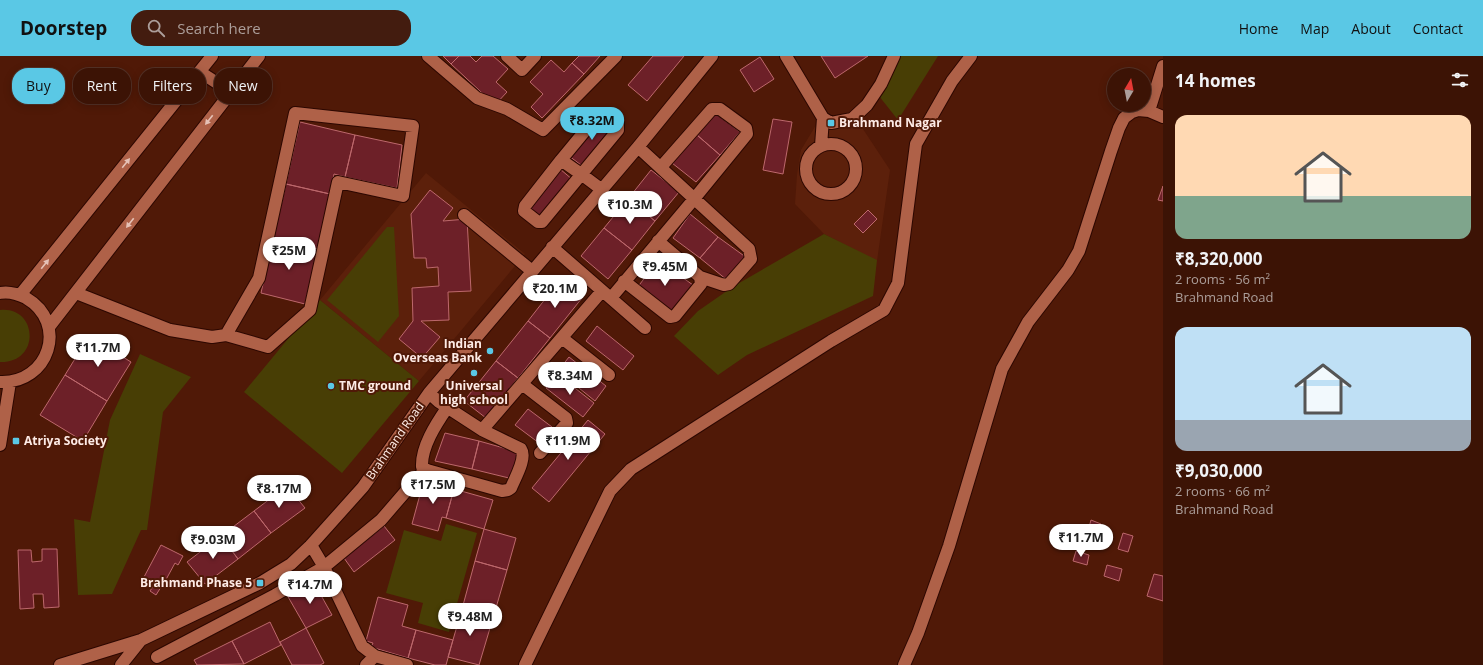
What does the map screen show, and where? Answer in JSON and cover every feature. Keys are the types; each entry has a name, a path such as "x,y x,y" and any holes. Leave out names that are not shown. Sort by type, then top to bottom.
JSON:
{"street":[{"path":"203,68 212,56"},
{"path":"249,68 259,56"},
{"path":"428,56 477,98 507,110 543,130 616,56"},
{"path":"507,56 522,70 535,56"},
{"name":"Brahmand Road","path":"60,665 141,640 260,583 291,564 311,545 363,487 429,393 638,147 712,56"},
{"path":"786,56 823,118 831,123 852,118 867,105 881,84 894,56"},
{"path":"525,665 610,491 631,469 832,341 884,310 898,283 916,144 952,81 971,56"},
{"path":"1151,105 1163,66"},
{"path":"20,295 174,104"},
{"path":"49,327 221,104"},
{"path":"482,430 562,338 606,294 624,281 747,134 746,128 720,109 712,109 660,167"},
{"path":"904,665 918,633 949,546 1002,369 1028,322 1068,270 1079,251 1110,151 1124,118 1132,112"},
{"path":"1151,112 1163,117"},
{"path":"76,293 170,330 212,337 226,335 268,347 310,310 338,182 403,196 413,126 295,113 259,278 226,335"},
{"path":"599,114 603,114 618,125 618,130 542,222 538,222 524,211 525,206 561,160 599,114"},
{"path":"821,146 823,118"},
{"path":"829,144 838,145 852,155 856,172 848,187 841,192 832,194 824,193 816,189 810,183 806,175 808,158 813,151 821,146 829,144"},
{"path":"638,147 749,249 751,259 729,284 724,285 700,277 658,241"},
{"path":"561,160 601,189"},
{"path":"464,215 532,271"},
{"path":"552,247 645,328"},
{"path":"624,281 670,317 675,316 701,284 700,277"},
{"path":"0,293 5,292 20,295 33,302 43,313 49,327 50,342 46,357 37,369 25,378 5,382 0,445"},
{"path":"562,338 609,375"},
{"path":"522,384 566,418 567,423 540,452"},
{"path":"429,393 447,408 482,430 519,447 523,452 523,458 511,488 502,491 426,470 422,467 421,460 432,430 447,408"},
{"path":"157,657 275,595 324,567 382,520 419,476"},
{"path":"311,545 324,567 362,646 375,656 407,665"},
{"name":"Brahmand Road","path":"121,665 141,640"},
{"path":"366,665 375,656"}],"shaded area":[{"path":"898,56 938,56 898,120 879,96"},
{"path":"859,123 890,170 877,261 824,234 795,204 797,175 801,150 816,125 837,129"},
{"path":"426,173 525,254 419,381 320,300"},
{"path":"387,227 394,227 399,316 378,342 327,300"},
{"path":"824,234 877,260 873,296 747,355 718,375 674,336 698,311 734,286"},
{"name":"TMC ground","path":"320,300 419,381 342,473 244,392"},
{"path":"0,310 13,311 22,317 28,325 30,335 28,345 23,354 13,360 0,362"},
{"path":"140,354 191,377 163,412 147,530 141,530 112,594 78,595 74,519 90,522 110,420"},
{"path":"446,524 477,533 449,632 418,623 423,603 386,593 404,530 441,541"}],"building":[{"path":"443,56 459,56 451,64"},
{"path":"459,56 470,56 476,62 482,56 493,56 508,69 496,82 507,92 495,105 451,64"},
{"path":"579,56 600,56 584,74 572,63"},
{"path":"653,56 684,56 647,101 628,85"},
{"path":"821,56 868,56 835,78"},
{"path":"760,57 774,79 754,92 740,70"},
{"path":"551,60 564,72 572,63 584,74 542,118 531,107 543,94 530,82"},
{"path":"715,113 740,132 720,155 697,135"},
{"path":"602,116 614,127 581,165 569,156"},
{"path":"773,119 792,122 783,174 763,170"},
{"path":"300,122 355,135 345,177 334,174 330,194 286,184"},
{"path":"355,135 402,145 397,188 345,177"},
{"path":"697,135 720,155 696,182 672,163"},
{"path":"560,169 573,180 539,220 527,209"},
{"path":"651,170 679,192 655,221 628,199"},
{"path":"286,184 330,194 318,249 273,239"},
{"path":"1163,186 1163,201 1158,200"},
{"path":"430,190 453,208 443,221 467,219 471,291 448,292 449,320 421,321 440,337 422,358 399,339 413,321 412,288 439,286 438,267 427,268 426,258 414,258 411,214"},
{"path":"628,199 655,221 632,250 604,228"},
{"path":"868,210 877,219 863,233 854,224"},
{"path":"690,214 718,237 700,258 673,238"},
{"path":"604,228 632,250 608,279 581,256"},
{"path":"718,237 747,258 727,280 700,258"},
{"path":"273,239 318,249 305,304 261,293"},
{"path":"658,260 693,285 671,314 637,288"},
{"path":"560,280 582,298 550,338 528,321"},
{"path":"528,321 550,338 518,378 496,361"},
{"path":"597,326 634,356 623,370 586,341"},
{"path":"89,336 131,362 107,401 65,375"},
{"path":"569,357 606,386 595,401 558,371"},
{"path":"496,361 518,378 486,418 464,401"},
{"path":"557,374 594,403 583,417 546,388"},
{"path":"65,375 107,401 83,441 40,415"},
{"path":"528,409 552,427 539,443 515,425"},
{"path":"588,420 605,434 549,502 532,488"},
{"path":"445,433 479,441 472,469 435,461"},
{"path":"479,441 518,452 513,479 472,469"},
{"path":"424,480 454,489 446,518 442,517 438,531 412,524"},
{"path":"287,486 305,508 271,533 254,511"},
{"path":"454,489 493,500 484,529 446,518"},
{"path":"254,511 271,533 238,559 221,536"},
{"path":"1091,520 1101,524 1098,534 1088,531"},
{"path":"384,526 395,540 354,572 344,558"},
{"path":"484,529 516,538 507,570 475,561"},
{"path":"1123,533 1133,536 1128,552 1118,549"},
{"path":"221,536 238,559 205,584 187,562"},
{"path":"161,545 183,556 178,565 175,563 156,595 150,591 154,585 144,577"},
{"path":"42,549 57,549 59,607 44,608 43,594 33,594 34,608 20,609 18,550 31,550 32,562 42,561"},
{"path":"1076,551 1089,555 1087,565 1073,561"},
{"path":"475,561 507,570 493,618 462,609"},
{"path":"1107,565 1122,569 1119,581 1104,576"},
{"path":"1154,574 1163,576 1163,601 1147,596"},
{"path":"313,581 332,615 306,628 287,595"},
{"path":"378,597 408,605 402,626 416,630 408,658 371,647 373,643 366,641"},
{"path":"462,609 493,618 479,665 448,657"},
{"path":"270,622 281,645 244,664 232,641"},
{"path":"306,628 324,663 320,665 292,665 280,642"},
{"path":"416,630 453,640 446,665 435,665 408,658"},
{"path":"232,641 244,664 197,665 194,660"}],"place":[{"name":"Brahmand Nagar","path":"831,123"},
{"name":"Indian Overseas Bank","path":"490,351"},
{"name":"Universal high school","path":"474,373"},
{"name":"TMC ground","path":"331,386"},
{"name":"Atriya Society","path":"16,441"},
{"name":"Brahmand Phase 5","path":"260,583"}]}
